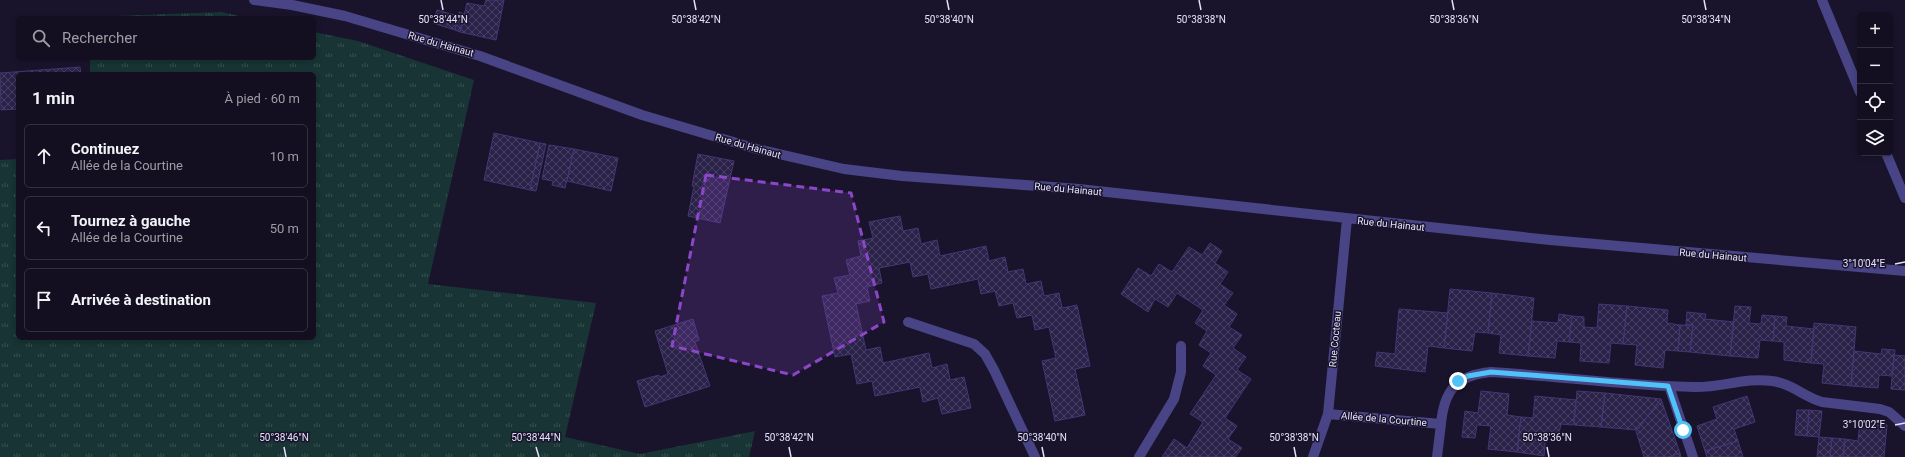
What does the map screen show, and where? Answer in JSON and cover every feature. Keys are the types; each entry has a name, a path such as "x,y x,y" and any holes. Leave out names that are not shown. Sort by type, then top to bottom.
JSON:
{"street":[{"name":"Rue du Hainaut","path":"254,0 292,5 345,16 480,56 642,115 757,149 814,163 881,174 1079,189 1606,246 1905,271"},
{"path":"1822,0 1857,85"},
{"path":"1887,156 1905,198"},
{"name":"Rue Cocteau","path":"1313,457 1328,414 1347,219"},
{"path":"908,322 974,344 985,354 1035,457"},
{"path":"1139,457 1174,399 1181,372 1181,346"},
{"name":"Allée de la Courtine","path":"1437,457 1442,412 1450,392 1458,381 1479,373 1504,373 1668,386 1711,387 1758,380 1772,381 1785,384 1813,399 1822,402 1880,409 1889,412 1905,426"},
{"path":"1668,386 1693,457"},
{"name":"Allée de la Courtine","path":"1328,414 1441,424"}],"highlighted area":[{"path":"706,175 851,193 884,322 793,375 672,346"}],"green space":[{"path":"221,12 240,16 115,16"},
{"path":"316,32 358,41 474,80 428,284 596,303 565,437 640,454 755,431 749,457 0,457 0,160 16,159 16,340 316,340 316,72 90,72 90,60 316,60"}],"building":[{"path":"486,0 504,0 496,40 460,32 467,3 484,6"},
{"path":"437,10 458,16 455,30 433,23"},
{"path":"459,12 464,14 460,32 455,30"},
{"path":"80,67 81,72 16,72 16,109 1,110 0,73"},
{"path":"494,133 540,143 530,190 484,180"},
{"path":"540,143 546,144 536,191 530,190"},
{"path":"549,145 574,149 565,188 552,185 553,181 542,179"},
{"path":"574,149 618,158 611,191 567,181"},
{"path":"698,154 734,161 720,223 688,216"},
{"path":"900,216 903,231 918,228 921,244 937,240 940,256 986,246 989,261 1005,257 1008,272 1023,269 1026,284 1041,281 1044,296 1059,293 1062,308 1077,305 1090,366 1075,369 1085,415 1055,421 1042,361 1056,358 1049,327 1035,330 1032,315 1017,318 1013,303 999,306 995,291 981,294 978,279 931,289 928,274 913,277 910,262 879,268 882,283 867,287 870,301 856,304 866,350 880,347 883,363 929,353 932,368 947,364 950,380 964,377 971,408 942,414 938,398 923,402 920,387 875,396 872,381 857,384 851,354 835,357 822,296 838,293 834,278 850,275 846,260 861,256 858,241 873,238 869,222"},
{"path":"1210,243 1222,251 1215,263 1228,272 1220,284 1233,293 1224,305 1237,314 1229,327 1242,335 1233,348 1246,357 1237,370 1251,379 1225,418 1237,426 1228,439 1242,448 1235,457 1162,457 1174,439 1187,448 1203,422 1190,414 1216,375 1203,366 1211,353 1199,345 1207,331 1195,323 1203,310 1177,293 1168,307 1155,299 1148,312 1121,294 1138,268 1151,276 1159,264 1172,272 1189,247 1202,255"},
{"path":"1450,289 1492,293 1488,333 1475,332 1472,351 1444,348"},
{"path":"1492,293 1534,298 1528,356 1499,353 1501,335 1488,333"},
{"path":"1599,304 1627,306 1623,344 1611,343 1609,363 1580,361 1581,343 1569,342 1572,316 1584,317 1584,327 1597,328"},
{"path":"1627,306 1668,310 1667,323 1680,325 1678,351 1665,350 1663,368 1635,365 1637,345 1623,344"},
{"path":"1735,306 1751,307 1749,323 1761,324 1762,315 1775,316 1773,341 1760,340 1758,358 1730,356"},
{"path":"1399,309 1448,313 1444,348 1428,346 1425,372 1375,366 1377,352 1395,354"},
{"path":"1687,312 1706,314 1705,319 1734,322 1730,356 1690,352 1693,325 1686,325"},
{"path":"1559,314 1572,316 1569,342 1557,341 1555,358 1528,356 1532,321 1558,323"},
{"path":"1775,316 1787,317 1786,326 1814,329 1811,363 1784,360 1784,342 1773,341"},
{"path":"693,319 699,340 695,342 710,386 645,407 637,381 668,374 655,331"},
{"path":"1814,323 1856,327 1851,386 1822,383 1824,364 1811,363"},
{"path":"1680,325 1693,325 1690,352 1678,351"},
{"path":"1882,349 1895,350 1892,376 1879,375 1878,388 1851,386 1854,351 1881,354"},
{"path":"1894,355 1905,356 1905,390 1891,389"},
{"path":"1481,391 1509,394 1507,415 1521,417 1517,452 1488,449 1491,426 1477,425 1475,438 1462,437 1465,411 1478,413"},
{"path":"1577,391 1605,393 1601,427 1574,425"},
{"path":"1605,393 1661,399 1637,430 1601,427"},
{"path":"1535,396 1576,400 1573,425 1561,424 1559,433 1546,432 1544,456 1517,452 1521,417 1533,418"},
{"path":"1747,396 1755,422 1734,429 1738,441 1705,451 1697,426 1717,419 1713,407"},
{"path":"1661,399 1680,453 1668,457 1644,457 1636,431"},
{"path":"1797,410 1809,410 1807,436 1795,435"},
{"path":"1809,410 1822,411 1819,437 1807,436"},
{"path":"1860,422 1887,425 1884,457 1843,457 1845,439 1858,441"},
{"path":"1819,437 1832,438 1830,457 1817,457"},
{"path":"1832,438 1845,439 1843,457 1830,457"},
{"path":"1738,441 1743,457 1707,457 1705,451"},
{"path":"1680,453 1681,457 1668,457"}],"route":[{"path":"1458,381 1479,373 1491,372 1668,386 1683,430"}]}
